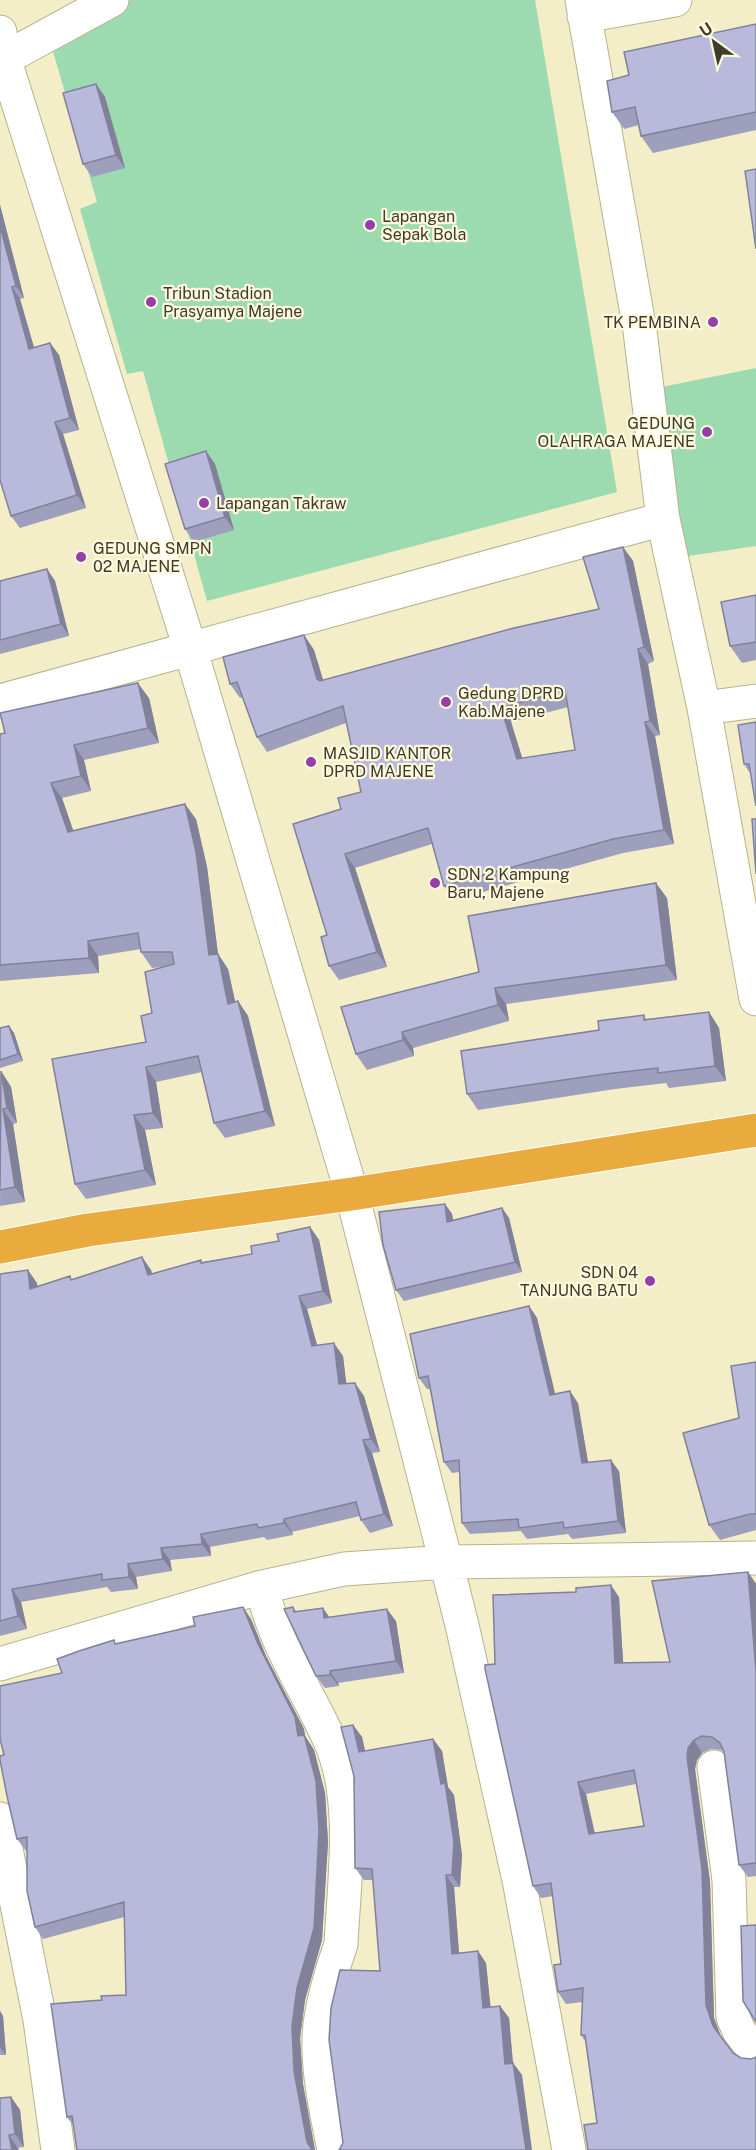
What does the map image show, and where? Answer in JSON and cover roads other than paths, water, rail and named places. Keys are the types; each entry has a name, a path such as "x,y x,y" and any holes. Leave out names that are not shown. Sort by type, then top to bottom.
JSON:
{"highway":[{"path":"0,1247 88,1230 352,1194 756,1130"}],"street":[{"path":"112,0 1,50 190,648 352,1194 447,1562 519,1880 569,2150"},
{"path":"675,0 583,8 640,331 663,519 704,708 756,999"},
{"path":"0,701 663,519"},
{"path":"704,708 756,701"},
{"path":"0,1664 262,1587 344,1569 447,1562 756,1558"},
{"path":"262,1587 266,1609 288,1659 332,1744 345,1794 340,1944 333,1965 319,2038 324,2096 334,2150"},
{"path":"714,1767 729,1880 733,2017 739,2031 756,2053"},
{"path":"0,1819 40,2020 58,2150"}],"place":[{"name":"Lapangan Sepak Bola","path":"370,225"},
{"name":"Tribun Stadion Prasyamya Majene","path":"151,302"},
{"name":"TK PEMBINA","path":"713,322"},
{"name":"GEDUNG OLAHRAGA MAJENE","path":"707,432"},
{"name":"Lapangan Takraw","path":"204,503"},
{"name":"GEDUNG SMPN 02 MAJENE","path":"81,557"},
{"name":"Gedung DPRD Kab.Majene","path":"446,702"},
{"name":"MASJID KANTOR DPRD MAJENE","path":"311,762"},
{"name":"SDN 2 Kampung Baru, Majene","path":"435,883"},
{"name":"SDN 04 TANJUNG BATU","path":"650,1281"}]}
